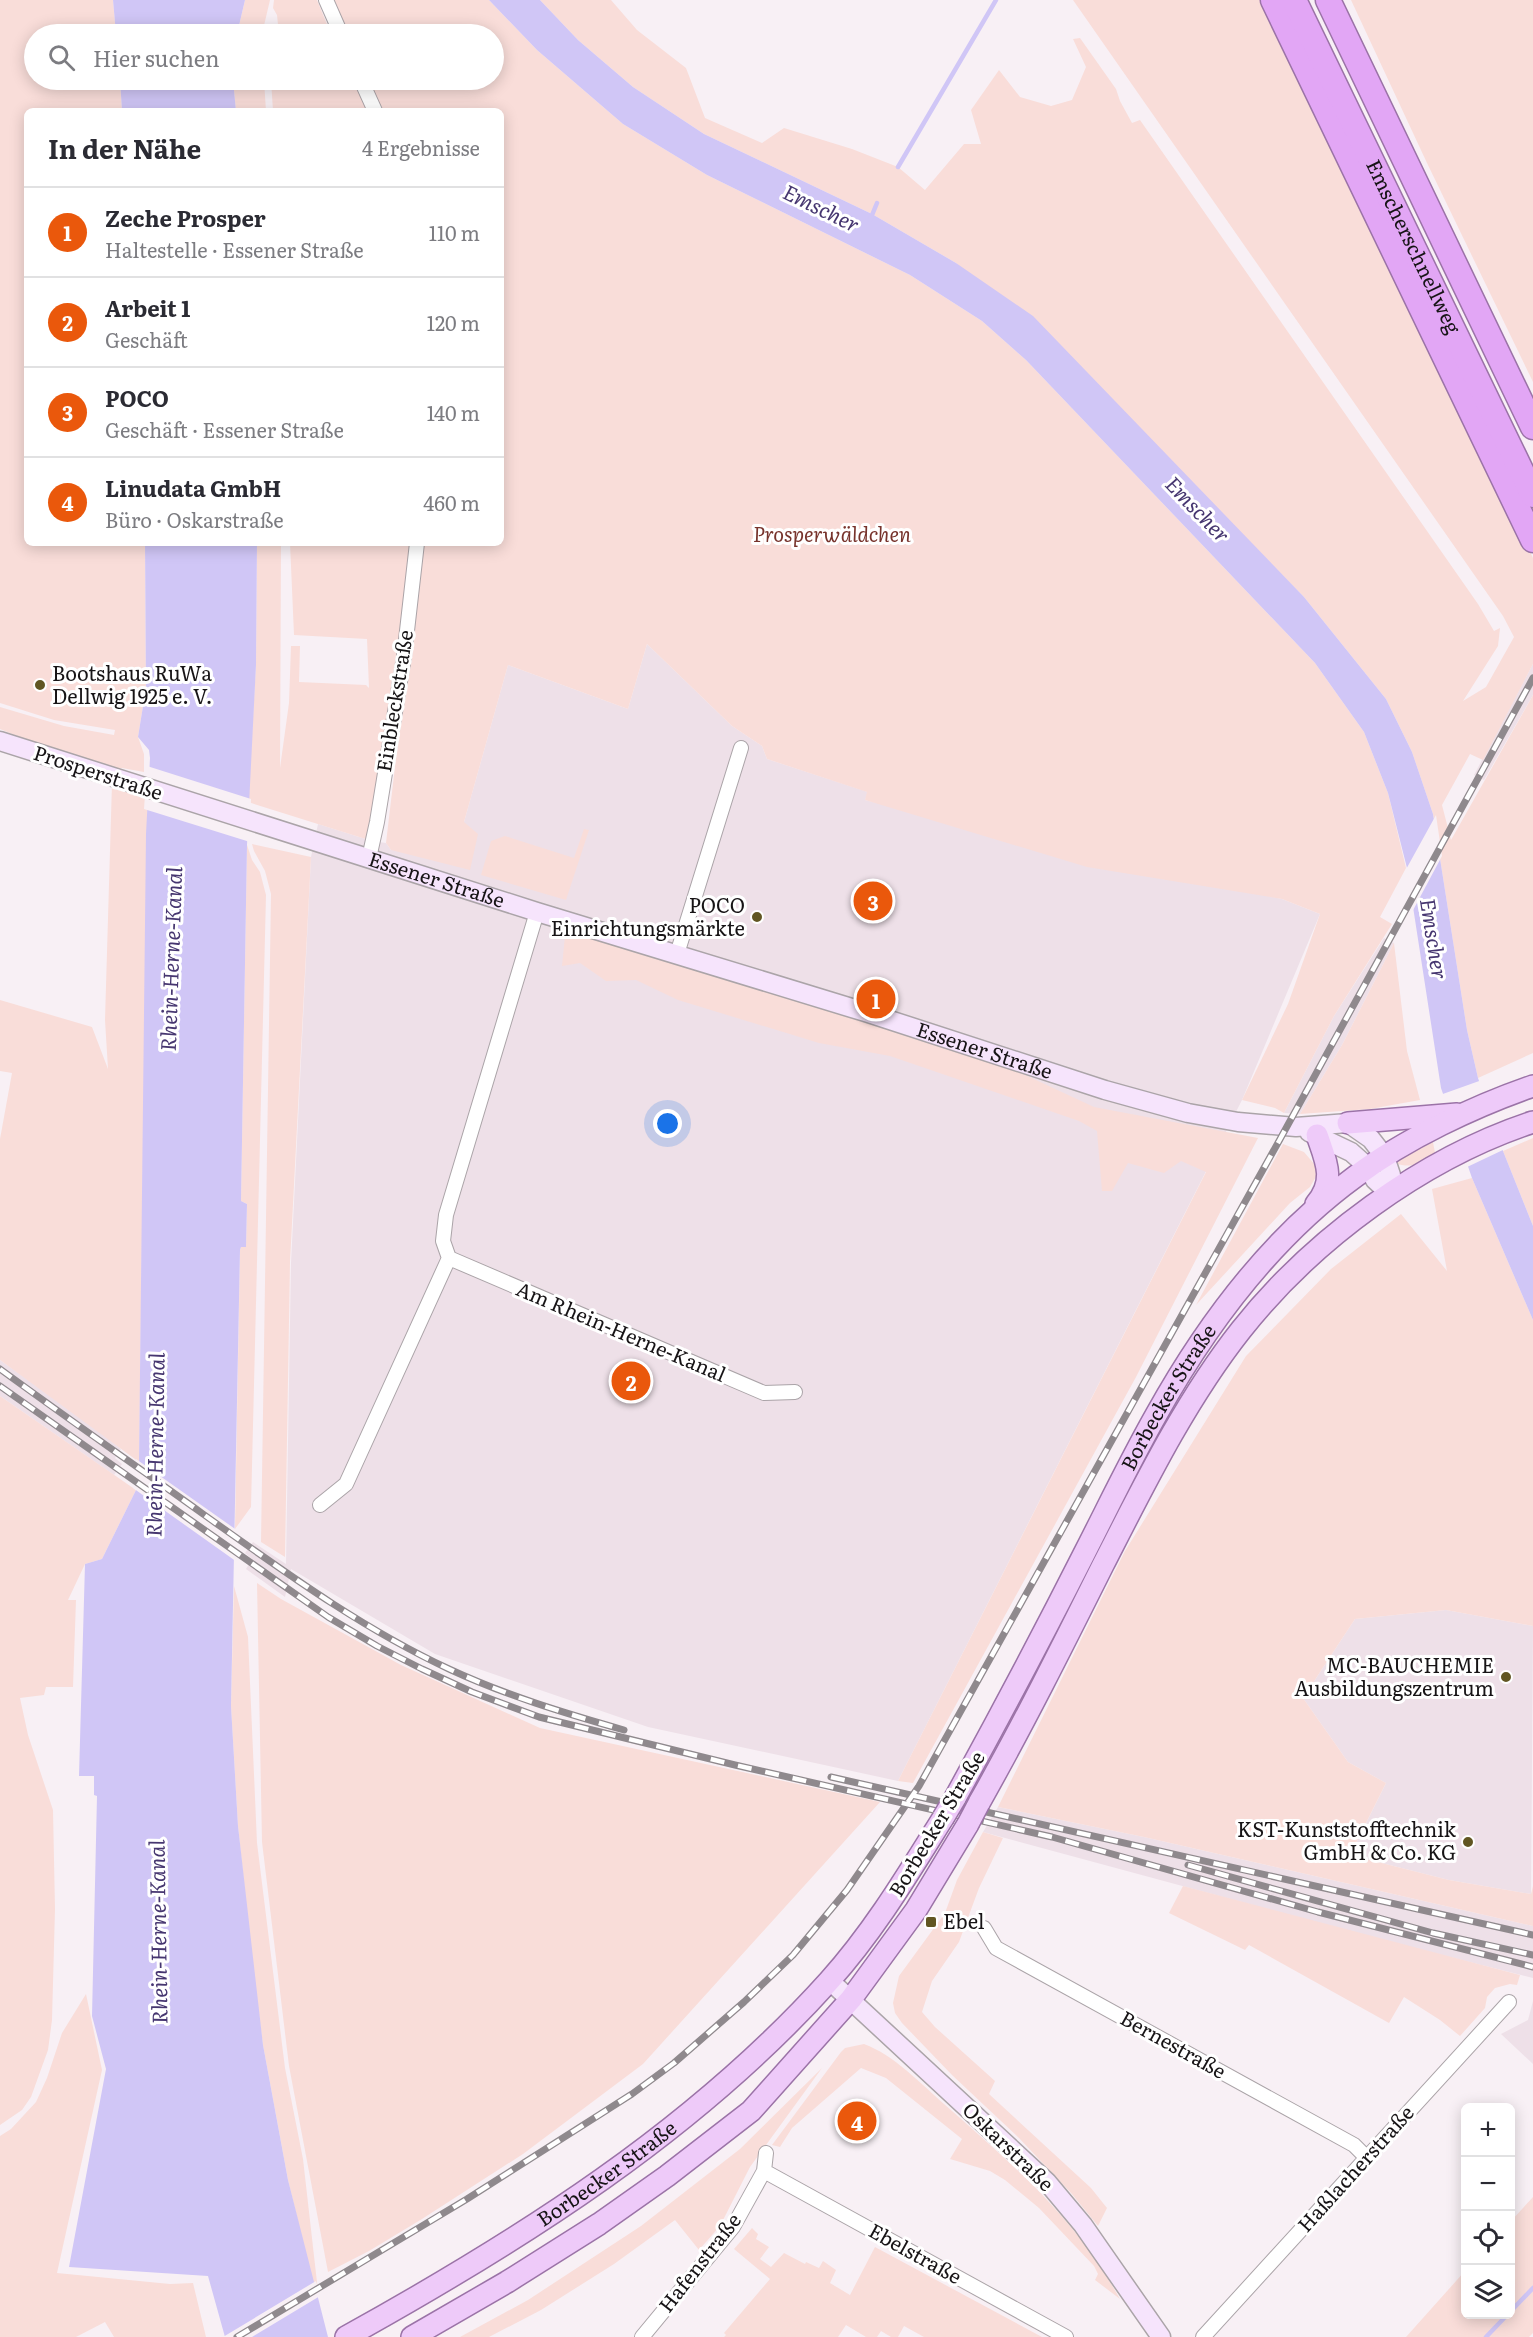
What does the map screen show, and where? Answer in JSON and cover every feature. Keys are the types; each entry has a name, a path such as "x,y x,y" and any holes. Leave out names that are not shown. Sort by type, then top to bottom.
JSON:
{"highway":[{"path":"1273,0 1533,540"},
{"name":"Emscherschnellweg","path":"1294,0 1533,495"},
{"path":"1328,0 1533,427"}],"main road":[{"name":"Prosperstraße","path":"0,741 197,804"},
{"name":"Essener Straße","path":"197,804 537,912 865,1012 1105,1090 1218,1120 1296,1127 1348,1123"},
{"path":"1348,1123 1428,1124 1467,1113 1533,1086"},
{"path":"1389,1194 1441,1163 1512,1129 1533,1122"},
{"path":"1348,1123 1371,1139 1377,1162 1391,1175 1389,1194"},
{"path":"1377,1162 1428,1124"},
{"name":"Essener Straße","path":"1296,1127 1377,1162"},
{"path":"1308,1215 1327,1188 1326,1160 1317,1135"},
{"name":"Borbecker Straße","path":"347,2336 389,2314 585,2192 718,2089 787,2024 829,1980 886,1910 955,1798 1015,1690 1156,1414 1184,1368 1246,1281 1308,1215 1377,1162"},
{"name":"Borbecker Straße","path":"412,2337 507,2282 599,2224 705,2148 751,2111 851,1999 916,1910 968,1824 1030,1711 1130,1512 1168,1442 1222,1355 1290,1274 1348,1224 1389,1194"},
{"name":"Oskarstraße","path":"829,1980 1047,2182 1083,2225 1161,2337"}],"street":[{"path":"326,0 337,24"},
{"path":"366,90 374,108"},
{"name":"Einbleckstraße","path":"369,858 404,657 417,546"},
{"path":"677,954 741,748"},
{"path":"320,1505 346,1484 449,1258 442,1241 446,1215 537,912"},
{"name":"Am Rhein-Herne-Kanal","path":"449,1258 764,1393 795,1392"},
{"name":"Bernestraße","path":"984,1928 996,1948 1353,2145 1366,2157"},
{"name":"Haßlacherstraße","path":"1203,2337 1509,2002"},
{"name":"Hafenstraße","path":"642,2337 733,2227 764,2171 766,2153"},
{"name":"Ebelstraße","path":"764,2171 1066,2337"}],"shaded area":[{"path":"647,644 732,726 762,746 767,759 868,792 865,800 1282,899 1320,914 1242,1100 898,1781 648,1727 435,1654 291,1569 285,1597 246,1569 252,1559 245,1553 253,1542 286,1564 291,1263 311,857 318,824 372,841 386,843 391,850 464,822 508,665 628,709"},
{"path":"1533,664 1533,695 1484,780 1474,775"},
{"path":"1384,938 1394,943 1342,1045 1300,1114 1284,1113 1334,1016"},
{"path":"0,1360 93,1426 121,1449 115,1458 122,1464 114,1475 0,1396"},
{"path":"1446,1610 1533,1626 1531,1894 1449,1880 1350,1855 1386,1783 1348,1762 1303,1698 1355,1619"},
{"path":"998,1807 1144,1837 1533,1926 1533,1978 1371,1937 983,1832"},
{"path":"1533,2001 1533,2064 1501,2034 1528,2020"}],"green space":[{"path":"0,0 113,0 115,24 24,24 24,90 121,90 122,108 24,108 24,546 145,546 146,696 138,737 144,754 144,772 122,768 115,771 0,729 0,707 64,726 114,735 115,730 54,720 0,703"},
{"path":"245,0 270,0 264,24 239,24"},
{"path":"274,0 317,0 327,24 278,24 273,8"},
{"name":"Prosperwäldchen","path":"333,0 489,0 537,50 623,124 707,175 910,275 982,321 1026,360 1315,663 1364,732 1388,793 1406,868 1380,917 1392,924 1334,1016 1284,1113 1275,1108 1242,1100 1288,1004 1320,914 1282,899 1087,867 865,800 867,792 767,759 762,746 732,726 647,644 628,709 508,665 464,822 478,834 470,870 391,850 386,843 401,716 389,711 372,841 248,802 256,665 257,546 281,546 280,768 289,703 291,646 300,646 299,682 366,685 369,688 367,639 294,635 290,546 504,546 504,108 379,108 371,90 504,90 504,24 344,24"},
{"path":"540,0 611,0 637,30 686,68 705,118 762,143 784,128 852,149 898,167 925,190 964,144 981,144 971,110 999,70 1020,97 1051,106 1072,100 1086,67 1073,39 1080,38 1116,89 1132,123 1140,120 1478,604 1494,631 1500,628 1498,646 1463,701 1486,687 1514,637 1503,616 1073,0 1267,0 1533,558 1533,664 1483,760 1470,754 1442,805 1451,840 1533,695 1533,1053 1478,1078 1467,1030 1433,814 1412,752 1386,699 1304,597 1193,484 956,263 872,214 704,134 633,87 578,40"},
{"path":"1351,0 1533,0 1533,382 1427,163"},
{"path":"234,90 265,90 266,108 236,108"},
{"path":"272,90 359,90 367,108 273,108"},
{"path":"112,783 148,794 139,1462 0,1360 0,1139 12,1073 0,1071 0,1000 92,1027 108,1069 105,1020"},
{"path":"584,829 589,830 566,900 481,875 491,841 505,836 574,858"},
{"path":"252,844 311,857 290,1262 285,1557 261,1542 271,894 265,871"},
{"path":"247,845 252,860 260,872 266,895 251,1507 235,1529 240,1250 241,1247 246,1247 247,1204 241,1201"},
{"path":"565,936 593,937 1010,1068 1094,1107 1258,1138 1136,1377 913,1783 898,1781 1206,1172 1181,1161 1164,1173 1128,1163 1112,1191 1102,1191 1097,1131 1079,1121 890,1056 819,1043 678,1000 636,980 606,981 580,963 562,966"},
{"path":"1394,943 1407,1051 1420,1100 1370,1109 1300,1114 1342,1045"},
{"path":"1533,1138 1533,1226 1503,1151"},
{"path":"1433,1142 1435,1153 1427,1160 1413,1165 1398,1164 1398,1160"},
{"path":"1283,1144 1304,1152 1315,1165 1317,1175 1310,1187 1290,1203 1196,1305"},
{"path":"1472,1178 1533,1320 1533,1626 1446,1610 1355,1619 1303,1698 1348,1762 1386,1783 1350,1855 1449,1880 1531,1894 1533,1886 1533,1926 1144,1837 998,1807 1125,1551 1246,1356 1331,1269 1401,1214 1447,1271 1432,1189"},
{"path":"0,1396 136,1490 102,1559 85,1564 68,1600 76,1600 73,1687 46,1687 44,1695 20,1698 28,1735 53,1810 55,1909 52,2020 48,2050 31,2097 22,2110 0,2125"},
{"path":"257,1583 281,1599 401,1665 540,1728 880,1802 643,2064 523,2154 422,2219 369,2251 328,2272 289,2066 262,1842"},
{"path":"234,1586 248,1637 257,1843 285,2068 303,2159 318,2291 316,2296 288,2180 263,2045 254,1978 238,1826 231,1706"},
{"path":"983,1832 1003,1838 979,1888 959,1942 932,1981 922,2012 935,2027 995,2081 989,2094 1091,2188 1107,2208 1098,2226 1071,2193 1019,2138 952,2075 895,2013 893,2003 899,1976 945,1913 957,1880"},
{"path":"1183,1886 1520,1975 1517,1985 1510,1984 1495,1988 1487,1997 1485,2008 1460,2036 1404,1997 1389,2023 1249,1945 1245,1950 1169,1913"},
{"path":"86,1994 102,2070 57,2273 170,2284 193,2283 206,2337 114,2337 105,2322 76,2337 0,2337 0,2136 11,2129 36,2102 47,2078 62,2033"},
{"path":"864,2044 886,2055 906,2070 1041,2193 1083,2242 1120,2299 1095,2280 1098,2274 1094,2266 1039,2208 1005,2180 990,2171 950,2159 962,2139 886,2078 861,2068 792,2128 780,2147 772,2145 841,2052 845,2048"},
{"path":"822,2068 750,2167 720,2226 699,2250 675,2220 614,2264 541,2310 489,2337 460,2337 528,2300 641,2226 740,2149"},
{"path":"1533,2197 1533,2333 1529,2337 1406,2337 1461,2275 1461,2319 1515,2319 1515,2217"},
{"path":"752,2228 758,2234 756,2239 769,2247 760,2259 771,2267 784,2253 805,2264 806,2262 819,2268 823,2261 836,2270 830,2283 850,2295 875,2247 1042,2337 924,2337 904,2326 898,2337 891,2337 881,2331 877,2337 866,2337 846,2325 838,2337 724,2337 726,2335 724,2333 770,2279 734,2249"}],"water":[{"path":"113,0 245,0 239,24 115,24"},
{"name":"Emscher","path":"489,0 540,0 578,40 633,87 704,134 872,214 956,263 1033,316 1304,597 1386,699 1412,752 1433,814 1467,1030 1478,1078 1503,1151 1533,1226 1533,1320 1472,1178 1441,1088 1407,868 1388,793 1364,732 1315,663 1026,360 982,321 910,275 707,175 623,124 537,50"},
{"path":"121,90 234,90 236,108 122,108"},
{"name":"Rhein-Herne-Kanal","path":"145,546 257,546 256,665 247,845 241,1201 247,1204 246,1247 241,1247 240,1250 231,1706 238,1826 263,2045 288,2180 328,2337 225,2337 208,2276 69,2267 106,2069 92,2016 97,1796 94,1795 94,1776 79,1776 85,1564 102,1559 136,1490 139,1462 146,834 150,758 149,750 138,737 146,696"}],"pier":[{"path":"147,766 251,799 250,842 144,809"},
{"path":"1436,815 1442,856 1411,914 1404,873"},
{"path":"1482,1080 1505,1149 1465,1168 1440,1095"},
{"path":"136,1459 238,1531 237,1562 133,1488"},
{"path":"316,2281 320,2296 252,2337 223,2337"}],"waterway":[{"path":"898,167 996,0"},
{"name":"Emscher","path":"870,220 877,203"},
{"path":"1515,2307 1533,2288"},
{"path":"1486,2337 1503,2319"}],"railway":[{"path":"237,2337 467,2199 632,2094 674,2063 744,2002 793,1955 847,1890 919,1786 1279,1141 1533,678"},
{"path":"0,1369 292,1577 353,1617 416,1653 492,1687 624,1730"},
{"path":"0,1386 328,1617 377,1646 472,1692 539,1717 735,1765 1052,1837 1318,1912 1533,1967"},
{"path":"831,1777 1533,1935"},
{"path":"1188,1865 1433,1933 1533,1955"}],"place":[{"name":"Bootshaus RuWa Dellwig 1925 e. V.","path":"40,685"},
{"name":"POCO","path":"873,901"},
{"name":"POCO Einrichtungsmärkte","path":"757,917"},
{"name":"Zeche Prosper","path":"876,999"},
{"name":"Arbeit 1","path":"631,1381"},
{"name":"MC-BAUCHEMIE Ausbildungszentrum","path":"1506,1677"},
{"name":"KST-Kunststofftechnik GmbH & Co. KG","path":"1468,1842"},
{"name":"Ebel","path":"931,1922"},
{"name":"Linudata GmbH","path":"857,2121"}]}
